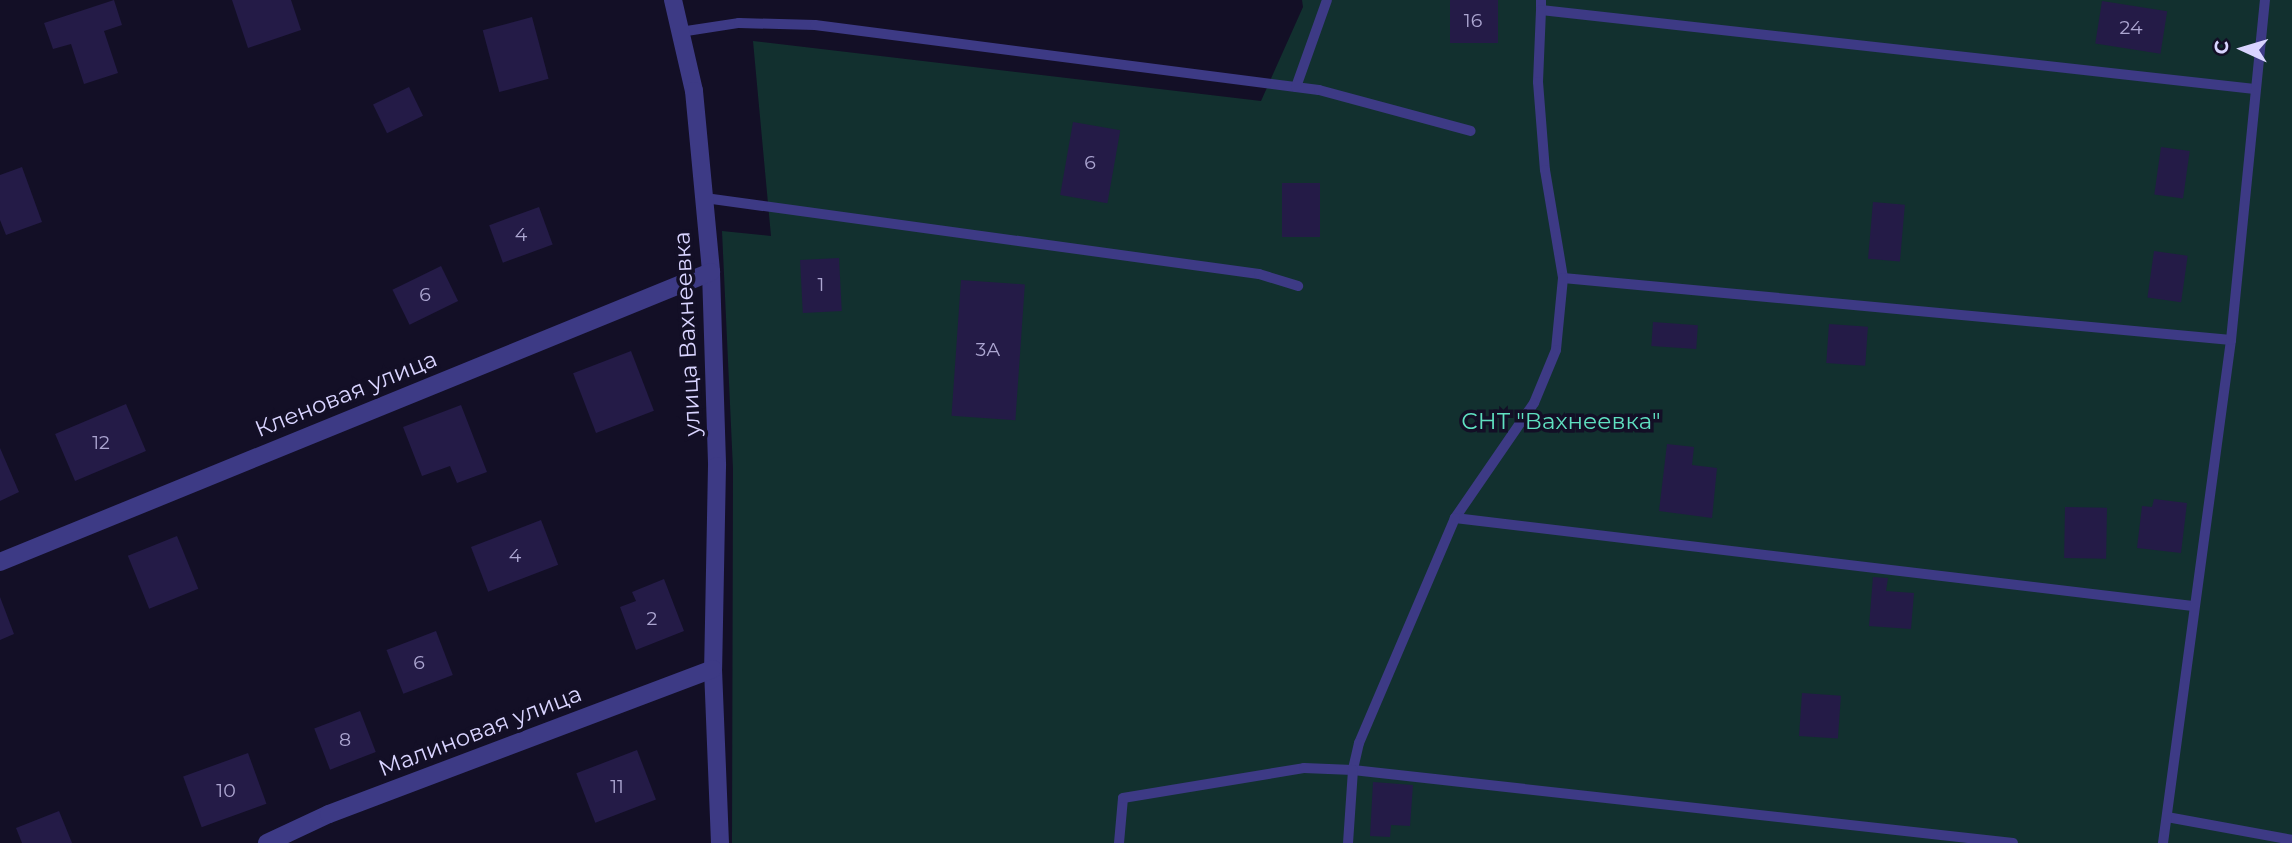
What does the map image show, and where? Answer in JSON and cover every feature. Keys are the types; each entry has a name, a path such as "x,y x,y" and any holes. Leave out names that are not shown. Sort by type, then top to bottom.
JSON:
{"street":[{"name":"улица Вахнеевка","path":"673,0 694,91 711,272 717,466 713,669 720,843"},
{"name":"Кленовая улица","path":"0,562 711,272"},
{"name":"Малиновая улица","path":"267,843 329,814 713,669"}],"lane":[{"path":"1296,87 1327,0"},
{"path":"2163,843 2231,340 2265,0"},
{"path":"1348,843 1353,770 1359,743 1455,518 1534,403 1556,350 1563,278 1545,170 1538,82 1541,5 2255,89"},
{"path":"680,32 739,23 815,25 1296,87 1471,131"},
{"path":"705,198 1259,274 1298,286"},
{"path":"1563,278 2231,340"},
{"path":"1455,518 2193,606"},
{"path":"1119,843 1124,798 1304,768 1353,770 2013,843"},
{"path":"2167,817 2292,840"}],"green space":[{"name":"СНТ \"Вахнеевка\"","path":"1302,0 2292,0 2292,843 732,843 733,469 722,231 771,236 753,41 1261,101 1303,7"}],"building":[{"path":"114,0 122,25 104,31 118,73 84,84 71,44 53,49 44,23"},
{"path":"232,0 291,0 301,30 248,48"},
{"path":"1450,0 1498,0 1498,43 1450,43"},
{"path":"2102,1 2167,11 2160,54 2095,43"},
{"path":"532,17 549,79 499,92 483,30"},
{"path":"409,87 423,116 387,133 373,105"},
{"path":"1073,122 1120,130 1107,203 1060,195"},
{"path":"2161,147 2190,151 2183,199 2154,195"},
{"path":"22,167 42,222 6,235 0,220 0,175"},
{"path":"1282,183 1320,183 1320,237 1282,237"},
{"path":"1873,202 1905,205 1900,262 1868,259"},
{"path":"539,207 553,245 503,263 489,225"},
{"path":"2154,251 2188,256 2181,302 2147,298"},
{"path":"839,258 842,311 803,313 800,260"},
{"path":"441,266 458,301 410,325 392,290"},
{"path":"961,280 1025,284 1015,420 952,416"},
{"path":"1653,322 1698,325 1696,349 1651,346"},
{"path":"1829,324 1868,327 1865,366 1826,363"},
{"path":"631,351 654,411 596,433 573,373"},
{"path":"126,404 146,451 75,481 55,434"},
{"path":"461,405 487,472 457,483 450,466 422,476 403,427"},
{"path":"1667,444 1694,447 1692,465 1717,468 1712,518 1659,511"},
{"path":"0,448 19,492 0,501"},
{"path":"2154,499 2187,503 2181,553 2137,548 2142,506 2152,507"},
{"path":"2065,507 2107,508 2106,559 2064,558"},
{"path":"541,520 558,565 488,592 471,547"},
{"path":"177,536 198,589 149,609 128,556"},
{"path":"1873,577 1888,578 1886,591 1914,593 1911,629 1869,626"},
{"path":"664,579 684,631 636,650 620,607 636,601 632,592"},
{"path":"0,597 14,634 0,640"},
{"path":"436,631 453,675 403,694 387,650"},
{"path":"1802,693 1841,696 1838,739 1799,736"},
{"path":"360,711 376,752 330,770 314,729"},
{"path":"637,750 656,799 595,823 576,773"},
{"path":"248,753 266,804 202,827 183,777"},
{"path":"1373,782 1413,785 1410,826 1391,825 1390,837 1370,836"},
{"path":"59,811 72,843 22,843 16,828"}]}
